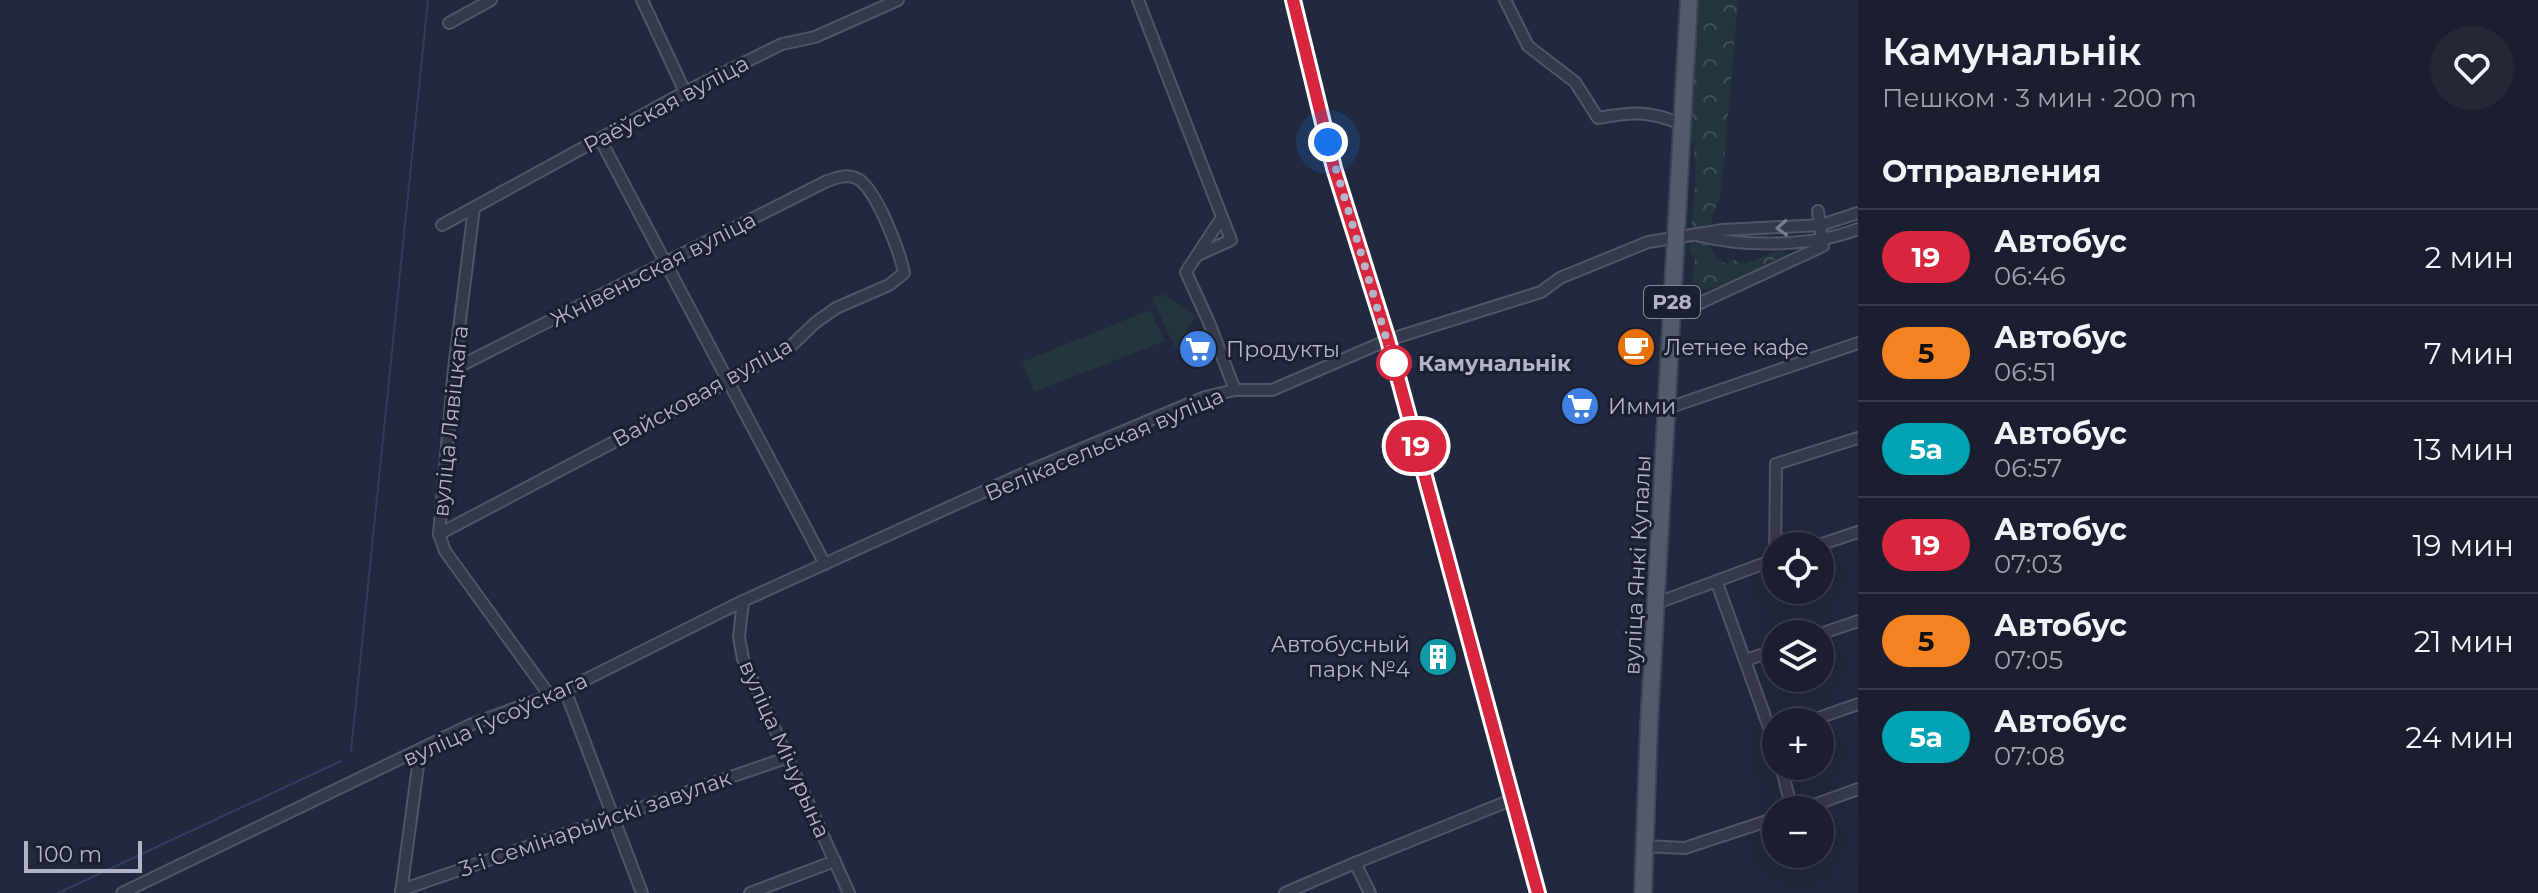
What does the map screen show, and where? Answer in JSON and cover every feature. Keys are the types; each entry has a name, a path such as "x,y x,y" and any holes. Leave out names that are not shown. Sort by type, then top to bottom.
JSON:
{"main road":[{"name":"вуліца Янкі Купалы","path":"1643,893 1674,238 1689,0"}],"street":[{"path":"449,23 491,0"},
{"path":"642,0 685,92"},
{"name":"Раёўская вуліца","path":"442,225 685,92 782,44 815,37 898,0"},
{"path":"1138,0 1231,240 1198,255"},
{"path":"1293,0 1334,168 1388,340 1538,893"},
{"path":"1505,0 1528,46 1575,82 1598,118 1635,111 1658,114 1681,124"},
{"path":"600,139 825,564"},
{"name":"Жнівеньская вуліца","path":"454,369 825,182 840,176 853,176"},
{"name":"Вайсковая вуліца","path":"439,534 728,382 791,346 836,308 889,285 904,273 902,259 874,198 863,181 853,176"},
{"name":"вуліца Лявіцкага","path":"474,208 454,369 439,534 445,551 550,696"},
{"path":"1818,211 1823,242"},
{"path":"1698,236 1723,230 1821,225 1858,213"},
{"path":"1222,217 1186,272 1235,390"},
{"path":"1672,316 1823,242 1858,229"},
{"path":"1698,236 1730,243 1823,242"},
{"name":"Велікасельская вуліца","path":"825,564 1205,397 1235,390 1272,390 1388,340 1541,292 1560,278 1648,242 1698,236"},
{"path":"1668,408 1858,343"},
{"path":"1776,532 1776,464 1858,438"},
{"path":"1834,541 1858,534"},
{"name":"вуліца Гусоўскага","path":"126,892 470,725 565,690 743,601 825,564"},
{"path":"1657,603 1762,565"},
{"path":"1717,583 1764,708"},
{"name":"вуліца Мічурына","path":"743,601 739,637 743,659 849,893"},
{"path":"1834,629 1858,621"},
{"path":"1746,660 1762,655"},
{"path":"565,690 642,893"},
{"path":"1834,712 1858,704"},
{"path":"401,891 420,751"},
{"name":"3-і Семінарыйскі завулак","path":"401,891 789,757"},
{"path":"1834,798 1858,789"},
{"path":"1285,893 1511,800"},
{"path":"1644,846 1685,848 1762,823"},
{"path":"750,893 835,861"},
{"path":"1355,863 1370,893"}],"green space":[{"path":"1698,0 1738,0 1720,196 1712,218 1708,244 1718,260 1726,264 1734,260 1745,264 1782,249 1786,254 1726,285 1701,290 1692,281 1695,258 1689,250 1696,173 1689,128"},
{"path":"1162,294 1196,316 1187,328 1193,357 1175,347 1152,298"},
{"path":"1150,310 1165,341 1034,392 1022,362"}],"waterway":[{"path":"351,751 428,0"},
{"path":"58,893 341,761"}],"bus line":[{"name":"19","path":"1293,0 1334,168 1388,340 1538,893"}],"place":[{"name":"Летнее кафе","path":"1636,347"},
{"name":"Продукты","path":"1198,349"},
{"name":"Камунальнік","path":"1394,363"},
{"name":"Имми","path":"1580,406"},
{"name":"Автобусный парк №4","path":"1438,657"}],"route":[{"path":"1328,142 1395,368 1394,363"}]}
